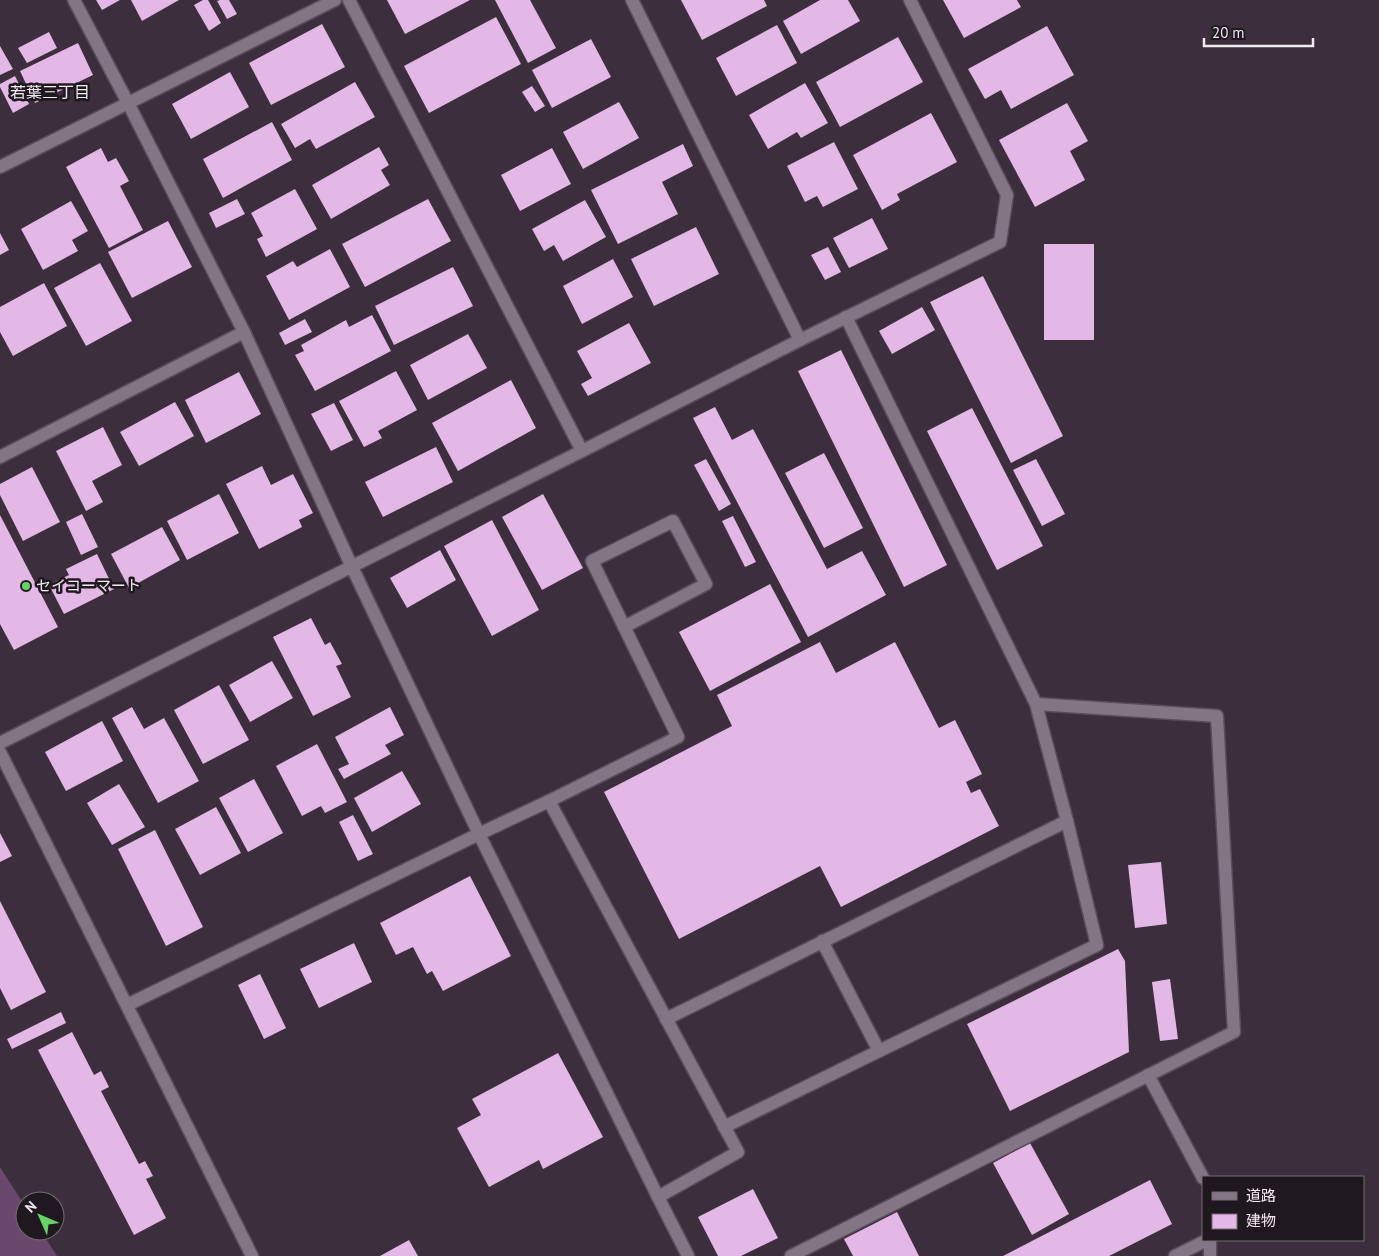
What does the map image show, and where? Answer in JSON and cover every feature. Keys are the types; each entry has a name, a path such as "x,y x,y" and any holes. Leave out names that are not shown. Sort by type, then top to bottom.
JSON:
{"street":[{"path":"74,0 128,102 244,332 352,567 480,834 688,1256"},
{"path":"0,167 335,0"},
{"path":"349,0 582,451"},
{"path":"632,0 800,340"},
{"path":"0,743 800,340 1000,242 1007,195 910,0"},
{"path":"724,1127 1097,945 1036,704 846,317"},
{"path":"0,457 244,332"},
{"path":"127,1005 678,737 624,627 592,561 673,521 706,584 624,627"},
{"path":"791,1256 1234,1032 1217,716 1036,704"},
{"path":"0,752 252,1256"},
{"path":"549,801 738,1152 658,1197"},
{"path":"666,1018 1067,821"},
{"path":"822,941 879,1051"},
{"path":"1148,1075 1202,1176"},
{"path":"1175,1256 1207,1241"},
{"path":"1209,1241 1210,1256"}],"shaded area":[{"path":"0,1167 15,1191 15,1241 47,1241 57,1256 0,1256"}],"building":[{"path":"96,0 120,0 102,10"},
{"path":"131,0 179,0 142,21"},
{"path":"203,0 208,0 221,23 209,31 194,5"},
{"path":"229,0 237,14 227,19 217,1"},
{"path":"387,0 470,0 405,34"},
{"path":"495,0 530,0 556,48 528,63"},
{"path":"681,0 764,0 767,6 702,40"},
{"path":"820,0 848,0 860,21 801,54 783,21"},
{"path":"943,0 1017,0 1021,7 964,38"},
{"path":"496,17 521,64 429,113 404,66"},
{"path":"322,24 345,67 271,105 249,63"},
{"path":"777,25 797,63 736,96 716,58"},
{"path":"1047,26 1074,75 1011,109 1001,90 985,99 968,69"},
{"path":"49,32 57,48 27,63 18,48"},
{"path":"898,37 923,82 840,127 816,82"},
{"path":"591,39 611,77 552,108 532,70"},
{"path":"78,43 93,75 35,103 20,71"},
{"path":"0,46 13,69 0,75"},
{"path":"230,72 249,107 191,139 172,104"},
{"path":"15,76 29,104 13,113 0,84"},
{"path":"355,82 375,117 316,149 310,139 295,148 281,124"},
{"path":"805,83 828,123 801,138 797,132 768,149 749,115"},
{"path":"532,86 545,106 535,112 522,92"},
{"path":"619,102 639,138 583,169 563,132"},
{"path":"1067,103 1088,141 1070,151 1085,180 1035,207 999,140"},
{"path":"931,113 957,162 897,194 900,200 882,210 853,155"},
{"path":"272,122 292,160 223,198 203,159"},
{"path":"834,142 858,189 823,207 817,196 805,202 787,166"},
{"path":"683,144 693,166 662,182 678,214 618,244 591,190"},
{"path":"379,147 389,165 381,170 390,185 331,219 312,185"},
{"path":"101,148 108,162 116,158 129,181 120,186 143,230 109,248 66,167"},
{"path":"552,148 571,184 520,211 501,175"},
{"path":"295,189 317,229 266,257 257,239 263,236 251,213"},
{"path":"237,199 245,214 216,228 209,213"},
{"path":"428,199 451,241 365,287 342,244"},
{"path":"585,200 606,237 563,261 554,245 544,251 532,229"},
{"path":"71,201 88,231 72,240 78,251 43,270 21,229"},
{"path":"872,218 888,249 849,268 833,238"},
{"path":"168,221 192,267 132,298 108,252"},
{"path":"696,227 719,274 654,306 631,259"},
{"path":"0,233 9,250 0,255"},
{"path":"1044,244 1094,244 1094,340 1044,340"},
{"path":"828,247 841,272 825,280 811,255"},
{"path":"330,249 350,287 289,320 266,276 293,261 297,267"},
{"path":"613,259 633,297 582,324 563,286"},
{"path":"100,263 132,321 86,346 54,288"},
{"path":"453,267 473,306 394,345 375,306"},
{"path":"983,276 1063,436 1011,463 930,302"},
{"path":"44,283 67,326 13,356 0,332 0,307"},
{"path":"922,307 935,330 892,354 879,331"},
{"path":"372,315 391,351 315,391 295,355 304,351 301,345 346,320 349,327"},
{"path":"305,319 312,332 285,345 279,333"},
{"path":"629,323 651,363 588,396 581,384 592,378 577,351"},
{"path":"468,334 487,368 428,400 410,365"},
{"path":"841,350 947,565 904,587 798,371"},
{"path":"396,371 417,410 378,431 382,438 364,447 339,401"},
{"path":"239,372 261,414 206,443 185,400"},
{"path":"511,380 536,428 458,471 432,423"},
{"path":"175,402 194,436 139,466 120,432"},
{"path":"334,403 353,440 331,451 311,414"},
{"path":"715,407 732,440 753,429 827,569 862,551 886,595 808,637 693,418"},
{"path":"972,408 1043,546 997,570 927,431"},
{"path":"103,427 122,465 92,481 103,502 86,511 56,451"},
{"path":"436,447 453,482 383,517 365,482"},
{"path":"824,453 863,528 824,548 785,473"},
{"path":"706,459 731,504 719,511 694,465"},
{"path":"1036,459 1065,514 1042,526 1013,470"},
{"path":"262,466 271,485 293,474 313,513 299,520 302,527 259,549 226,484"},
{"path":"32,467 60,522 23,541 0,495 0,484"},
{"path":"219,494 239,533 187,560 167,521"},
{"path":"543,494 583,568 542,590 502,517"},
{"path":"82,514 98,547 81,555 66,522"},
{"path":"0,515 58,627 14,650 0,624"},
{"path":"733,516 756,562 745,567 722,521"},
{"path":"492,520 539,610 492,636 444,546"},
{"path":"162,527 180,560 129,588 111,554"},
{"path":"440,550 456,580 407,608 390,578"},
{"path":"97,554 114,589 64,614 49,585 69,575 66,569"},
{"path":"770,584 801,642 710,691 679,632"},
{"path":"311,618 325,645 330,642 342,664 336,666 351,697 313,716 273,637"},
{"path":"820,642 836,673 895,642 939,728 955,720 982,774 966,782 971,793 980,789 999,826 841,907 820,866 679,939 604,792 732,726 717,695"},
{"path":"272,661 293,698 250,722 229,685"},
{"path":"219,685 249,740 203,764 174,710"},
{"path":"132,707 144,729 164,718 199,781 158,803 112,718"},
{"path":"390,707 404,735 385,745 391,754 344,779 338,769 349,764 335,737"},
{"path":"102,721 123,761 66,791 45,752"},
{"path":"317,744 347,802 325,813 321,806 302,816 276,766"},
{"path":"402,771 421,804 372,832 354,798"},
{"path":"254,779 283,833 248,852 219,798"},
{"path":"119,784 145,827 112,845 87,803"},
{"path":"216,807 241,853 200,875 175,829"},
{"path":"353,815 373,854 358,861 339,822"},
{"path":"155,830 203,927 166,946 118,849"},
{"path":"0,833 12,856 0,862"},
{"path":"1161,862 1167,924 1135,928 1128,865"},
{"path":"470,876 511,956 443,991 432,971 427,974 413,947 396,955 380,923"},
{"path":"0,901 46,992 11,1010 0,988"},
{"path":"354,943 372,982 319,1008 300,969"},
{"path":"1118,949 1125,961 1129,1052 1010,1111 967,1024"},
{"path":"260,974 286,1028 264,1039 238,985"},
{"path":"1170,979 1178,1039 1160,1041 1152,982"},
{"path":"61,1012 66,1023 12,1049 7,1039"},
{"path":"72,1032 94,1075 101,1071 109,1087 101,1091 139,1164 145,1161 153,1176 146,1179 166,1218 134,1235 38,1050"},
{"path":"558,1053 603,1137 543,1169 539,1160 489,1187 457,1128 481,1115 472,1099"},
{"path":"1030,1143 1069,1214 1032,1235 993,1163"},
{"path":"1150,1180 1172,1224 1109,1256 1003,1256"},
{"path":"753,1189 778,1238 741,1256 718,1256 698,1217"},
{"path":"897,1212 919,1256 853,1256 844,1239"},
{"path":"409,1240 418,1256 380,1256"}],"place":[{"name":"セイコーマート","path":"26,586"}],"district":[{"name":"若葉三丁目","path":"50,92"}]}
